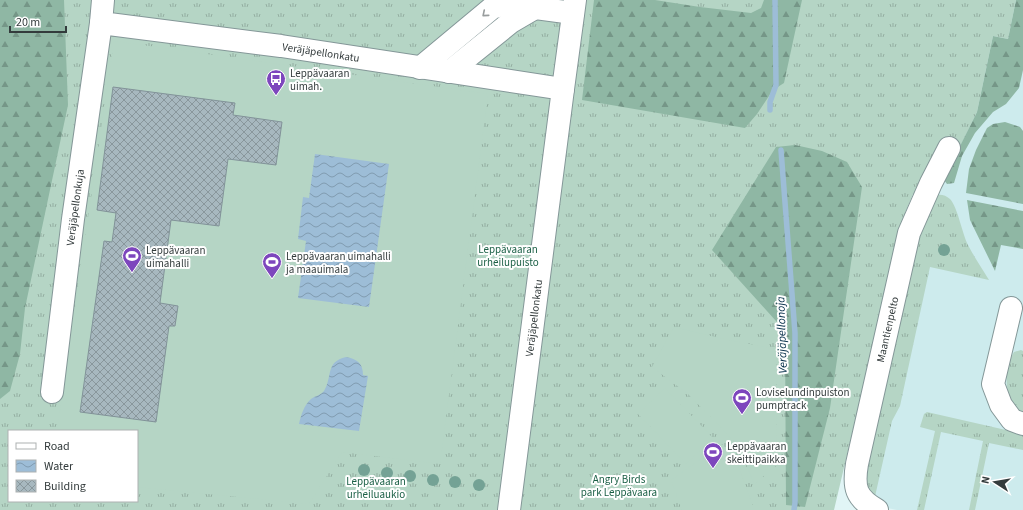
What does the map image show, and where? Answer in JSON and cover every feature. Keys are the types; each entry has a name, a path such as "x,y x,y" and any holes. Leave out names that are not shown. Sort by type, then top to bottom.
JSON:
{"street":[{"path":"101,23 104,0"},
{"path":"420,68 492,8 505,4 535,8 574,7"},
{"name":"Veräjäpellonkatu","path":"509,510 574,7"},
{"path":"449,72 512,22 535,8"},
{"name":"Veräjäpellonkatu","path":"101,23 281,46 563,89"},
{"name":"Veräjäpellonkuja","path":"52,392 73,219 101,23"},
{"name":"Maantienpelto","path":"877,510 863,501 855,503 857,464 909,233 931,183 949,148"},
{"path":"1011,308 993,384 1001,405 1012,420 1023,424"}],"shaded area":[{"path":"1016,0 1023,0 1023,510 897,510 878,506 866,469 918,242 945,176 977,112 993,36 1008,39"}],"green space":[{"name":"Leppävaaran urheilupuisto","path":"0,0 1016,0 1008,39 993,36 977,112 936,195 945,196 953,203 968,245 989,280 930,267 900,406 892,421 874,501 867,493 866,469 918,242 932,202 913,194 903,218 834,510 0,510"},
{"path":"0,0 64,0 68,105 25,308 20,354 10,391 0,399"},
{"path":"594,0 655,0 751,13 761,8 764,0 802,0 784,83 773,90 757,114 745,128 582,100"},
{"path":"1016,0 1023,0 1023,70 1019,88 1006,104 993,112 975,133 962,156 954,183 947,184 944,180 945,176 977,112 993,36 1008,39"},
{"name":"Leppävaaran uimahalli ja maauimala","path":"114,41 488,94 440,464 342,452 309,504 138,487 138,430 57,430"},
{"path":"1005,122 1020,127 1023,131 1023,204 966,193 969,169 976,150 987,128 993,124"},
{"path":"795,145 822,151 847,162 862,187 830,408 805,507 786,505 785,331 712,250 776,147"},
{"path":"967,200 1023,211 1023,249 1001,245 995,271 970,220"},
{"name":"Loviselundinpuiston pumptrack","path":"674,327 776,349 777,465 754,484 742,454 728,435 688,394 652,367"},
{"path":"1021,350 1023,351 1023,414 1016,409 1012,402 1008,394 1007,385 1010,359 1014,352"},
{"path":"665,388 713,438 686,464 638,414"},
{"path":"927,412 1023,434 1023,450 989,443 975,510 969,510 983,441 941,432 924,510 917,510 935,431 920,427 924,414"},
{"name":"Leppävaaran skeittipaikka","path":"722,444 736,459 752,504 752,510 682,510 671,480"}],"water":[{"path":"315,154 389,164 369,307 298,298 306,241 298,239 303,197 309,198"},
{"path":"346,357 359,362 362,367 363,375 368,376 359,431 299,424 306,404 324,391 332,366 339,359"}],"building":[{"name":"Leppävaaran uimahalli","path":"113,87 235,103 233,115 282,122 276,165 228,159 219,226 171,220 160,303 178,306 175,326 169,326 156,422 80,412 104,241 112,242 116,213 97,210"}],"waterway":[{"name":"Veräjäpellonoja","path":"770,110 770,102 776,85 775,0"},
{"name":"Veräjäpellonoja","path":"781,150 795,333 794,510"}],"place":[{"name":"Leppävaaran uimah.","path":"276,96"},
{"name":"Leppävaaran uimahalli","path":"132,273"},
{"name":"Leppävaaran uimahalli ja maauimala","path":"272,279"},
{"name":"Loviselundinpuiston pumptrack","path":"742,415"},
{"name":"Leppävaaran skeittipaikka","path":"713,469"}],"park label":[{"name":"Angry Birds park Leppävaara","path":"619,485"},
{"name":"Leppävaaran urheiluaukio","path":"376,487"}]}
